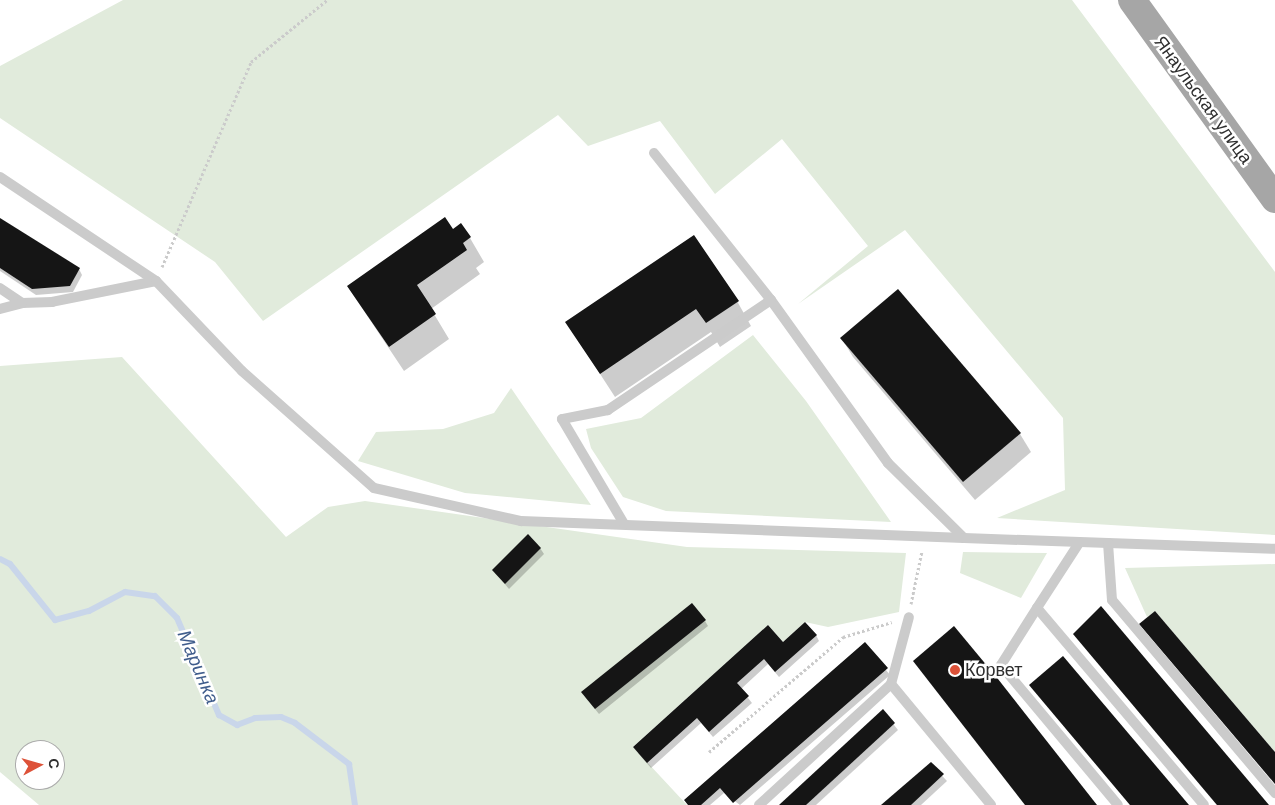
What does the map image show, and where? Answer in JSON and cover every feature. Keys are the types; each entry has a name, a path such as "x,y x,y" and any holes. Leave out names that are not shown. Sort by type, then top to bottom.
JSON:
{"main road":[{"name":"Янаульская улица","path":"1132,0 1275,199"}],"lane":[{"path":"654,153 771,300 888,463 964,538"},
{"path":"0,177 156,280 242,372 374,488 521,521 1275,549"},
{"path":"0,309 22,303 52,302 156,280"},
{"path":"0,288 22,303"},
{"path":"624,524 562,419 608,410 771,300"},
{"path":"1079,543 1002,665 1118,805"},
{"path":"1108,543 1112,600 1275,793"},
{"path":"1038,608 1204,805"},
{"path":"759,805 892,684 909,617"},
{"path":"892,684 991,805"}],"path":[{"path":"156,280 252,62 327,0"},
{"path":"709,752 843,638 909,617 925,536"}],"green space":[{"path":"123,0 1072,0 1275,272 1275,535 997,518 1065,490 1063,418 905,230 798,304 868,246 782,139 715,194 660,121 588,146 558,115 263,321 215,262 0,118 0,66"},
{"path":"753,335 806,401 891,522 666,511 623,497 591,448 586,429 641,418"},
{"path":"122,357 286,537 328,507 365,501 687,547 906,553 899,612 828,627 805,622 783,642 768,625 633,747 687,805 39,805 21,790 65,790 65,740 15,740 15,785 0,772 0,366"},
{"path":"511,388 591,505 465,493 358,461 376,432 443,429 494,413"},
{"path":"963,552 1047,553 1021,598 960,573"},
{"path":"1275,564 1275,752 1155,611 1147,617 1125,568"}],"building":[{"path":"445,217 453,229 461,223 471,237 463,243 467,250 417,285 436,314 389,347 347,286"},
{"path":"0,218 80,268 70,286 32,289 0,268"},
{"path":"694,235 739,301 706,323 696,309 600,374 565,322"},
{"path":"898,289 1021,433 963,482 840,338"},
{"path":"528,534 541,548 505,584 492,570"},
{"path":"692,603 706,620 595,709 581,692"},
{"path":"1101,606 1269,805 1217,805 1073,634"},
{"path":"1155,611 1275,752 1275,784 1139,624"},
{"path":"805,622 817,635 775,672 764,659 737,683 749,696 709,732 697,718 647,763 633,747 768,625 783,642"},
{"path":"954,626 1097,805 1025,805 913,661"},
{"path":"865,642 888,668 733,803 720,788 701,805 688,805 684,800"},
{"path":"1063,656 1189,805 1130,805 1029,685"},
{"path":"883,709 895,723 806,805 779,805"},
{"path":"931,762 944,774 911,805 881,805"}],"waterway":[{"name":"Маринка","path":"0,559 10,564 55,620 89,611 125,592 155,596 177,618 219,715 237,725 255,718 281,717 295,723 349,764 355,805"}],"place":[{"name":"Корвет","path":"955,670"}]}
